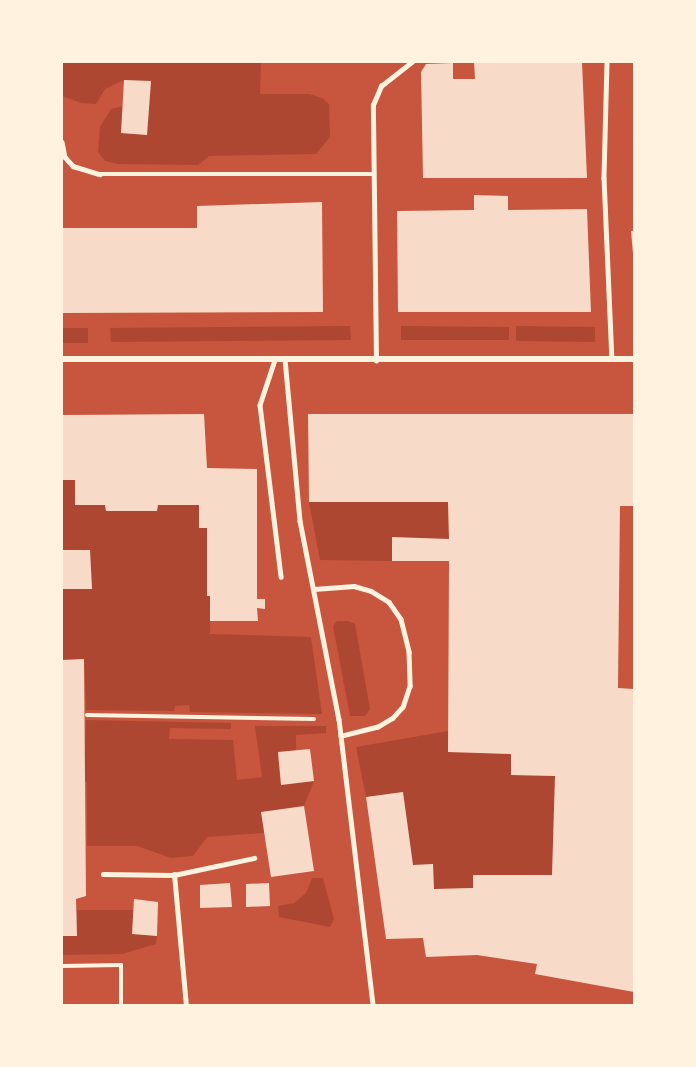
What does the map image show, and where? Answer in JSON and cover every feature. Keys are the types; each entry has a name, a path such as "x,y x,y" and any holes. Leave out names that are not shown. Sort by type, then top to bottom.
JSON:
{"street":[{"path":"62,359 376,361 634,359"}],"lane":[{"path":"376,361 373,105 381,86 412,62"},
{"path":"607,62 604,178 612,359"},
{"path":"62,142 65,157 73,166 100,174 374,174"},
{"path":"285,359 300,521 339,719 373,1005"},
{"path":"275,360 260,405 280,577"},
{"path":"314,589 354,586 371,591 388,602 401,620 409,652 410,686 403,707 393,718 378,728 341,736"},
{"path":"103,874 174,875 254,858"},
{"path":"174,875 186,1005"}],"path":[{"path":"87,715 339,719"},
{"path":"62,966 121,965 121,1005"}],"shaded area":[{"path":"62,62 261,62 260,94 309,94 322,98 329,104 330,137 316,154 209,156 198,165 118,164 105,161 98,152 100,127 111,109 123,106 121,133 147,135 151,82 124,80 105,89 96,104 81,103 62,96"},
{"path":"350,326 351,340 111,342 110,328"},
{"path":"401,326 509,327 509,340 401,340"},
{"path":"516,326 595,327 595,342 516,341"},
{"path":"62,328 88,328 88,343 62,343"},
{"path":"62,480 75,480 75,505 105,505 106,511 157,511 158,505 199,505 199,528 207,528 207,595 210,596 210,634 311,637 322,714 190,712 189,705 175,706 174,711 86,710 84,659 62,660 62,589 92,589 90,550 62,550"},
{"path":"309,502 448,502 449,539 392,561 320,560"},
{"path":"337,621 348,621 355,624 370,709 365,716 350,716 333,626"},
{"path":"86,720 231,723 231,729 170,728 169,739 233,740 237,780 262,777 255,726 326,726 326,733 296,735 296,750 278,753 281,785 314,781 304,806 265,833 207,837 193,856 171,858 137,846 87,846 87,782 84,781"},
{"path":"448,731 448,752 511,754 511,775 555,776 552,875 473,875 473,888 434,889 433,865 413,865 403,793 366,797 356,747"},
{"path":"312,878 323,878 334,919 330,927 279,917 278,906 294,903 306,893"},
{"path":"77,910 134,910 133,934 157,936 156,944 122,954 62,955 62,936 77,936"}],"building":[{"path":"474,62 582,62 587,178 423,178 421,72 426,64 453,63 453,79 475,79"},
{"path":"124,80 151,81 147,135 121,133"},
{"path":"474,195 508,196 508,210 587,209 591,312 398,312 397,211 474,210"},
{"path":"322,202 323,312 62,313 62,228 197,228 197,206"},
{"path":"631,231 634,231 633,254"},
{"path":"204,414 207,468 257,469 257,599 265,599 265,609 257,608 258,621 210,621 210,596 207,596 207,528 199,528 199,505 158,505 157,511 106,511 105,505 75,505 75,480 62,480 62,415"},
{"path":"308,414 634,414 634,506 620,506 618,688 634,689 634,992 535,974 537,964 477,955 426,957 423,938 386,939 366,797 403,792 413,865 433,864 434,889 473,888 473,875 552,875 555,776 511,775 511,754 448,752 449,561 392,561 392,537 449,539 448,502 309,502"},
{"path":"62,550 90,550 92,589 62,589"},
{"path":"84,659 86,896 76,899 77,936 62,936 62,660"},
{"path":"310,749 314,781 281,785 278,752"},
{"path":"304,806 314,871 271,877 261,812"},
{"path":"230,883 232,907 200,908 200,885"},
{"path":"269,883 270,906 246,907 246,884"},
{"path":"134,899 158,902 157,936 132,934"}]}
